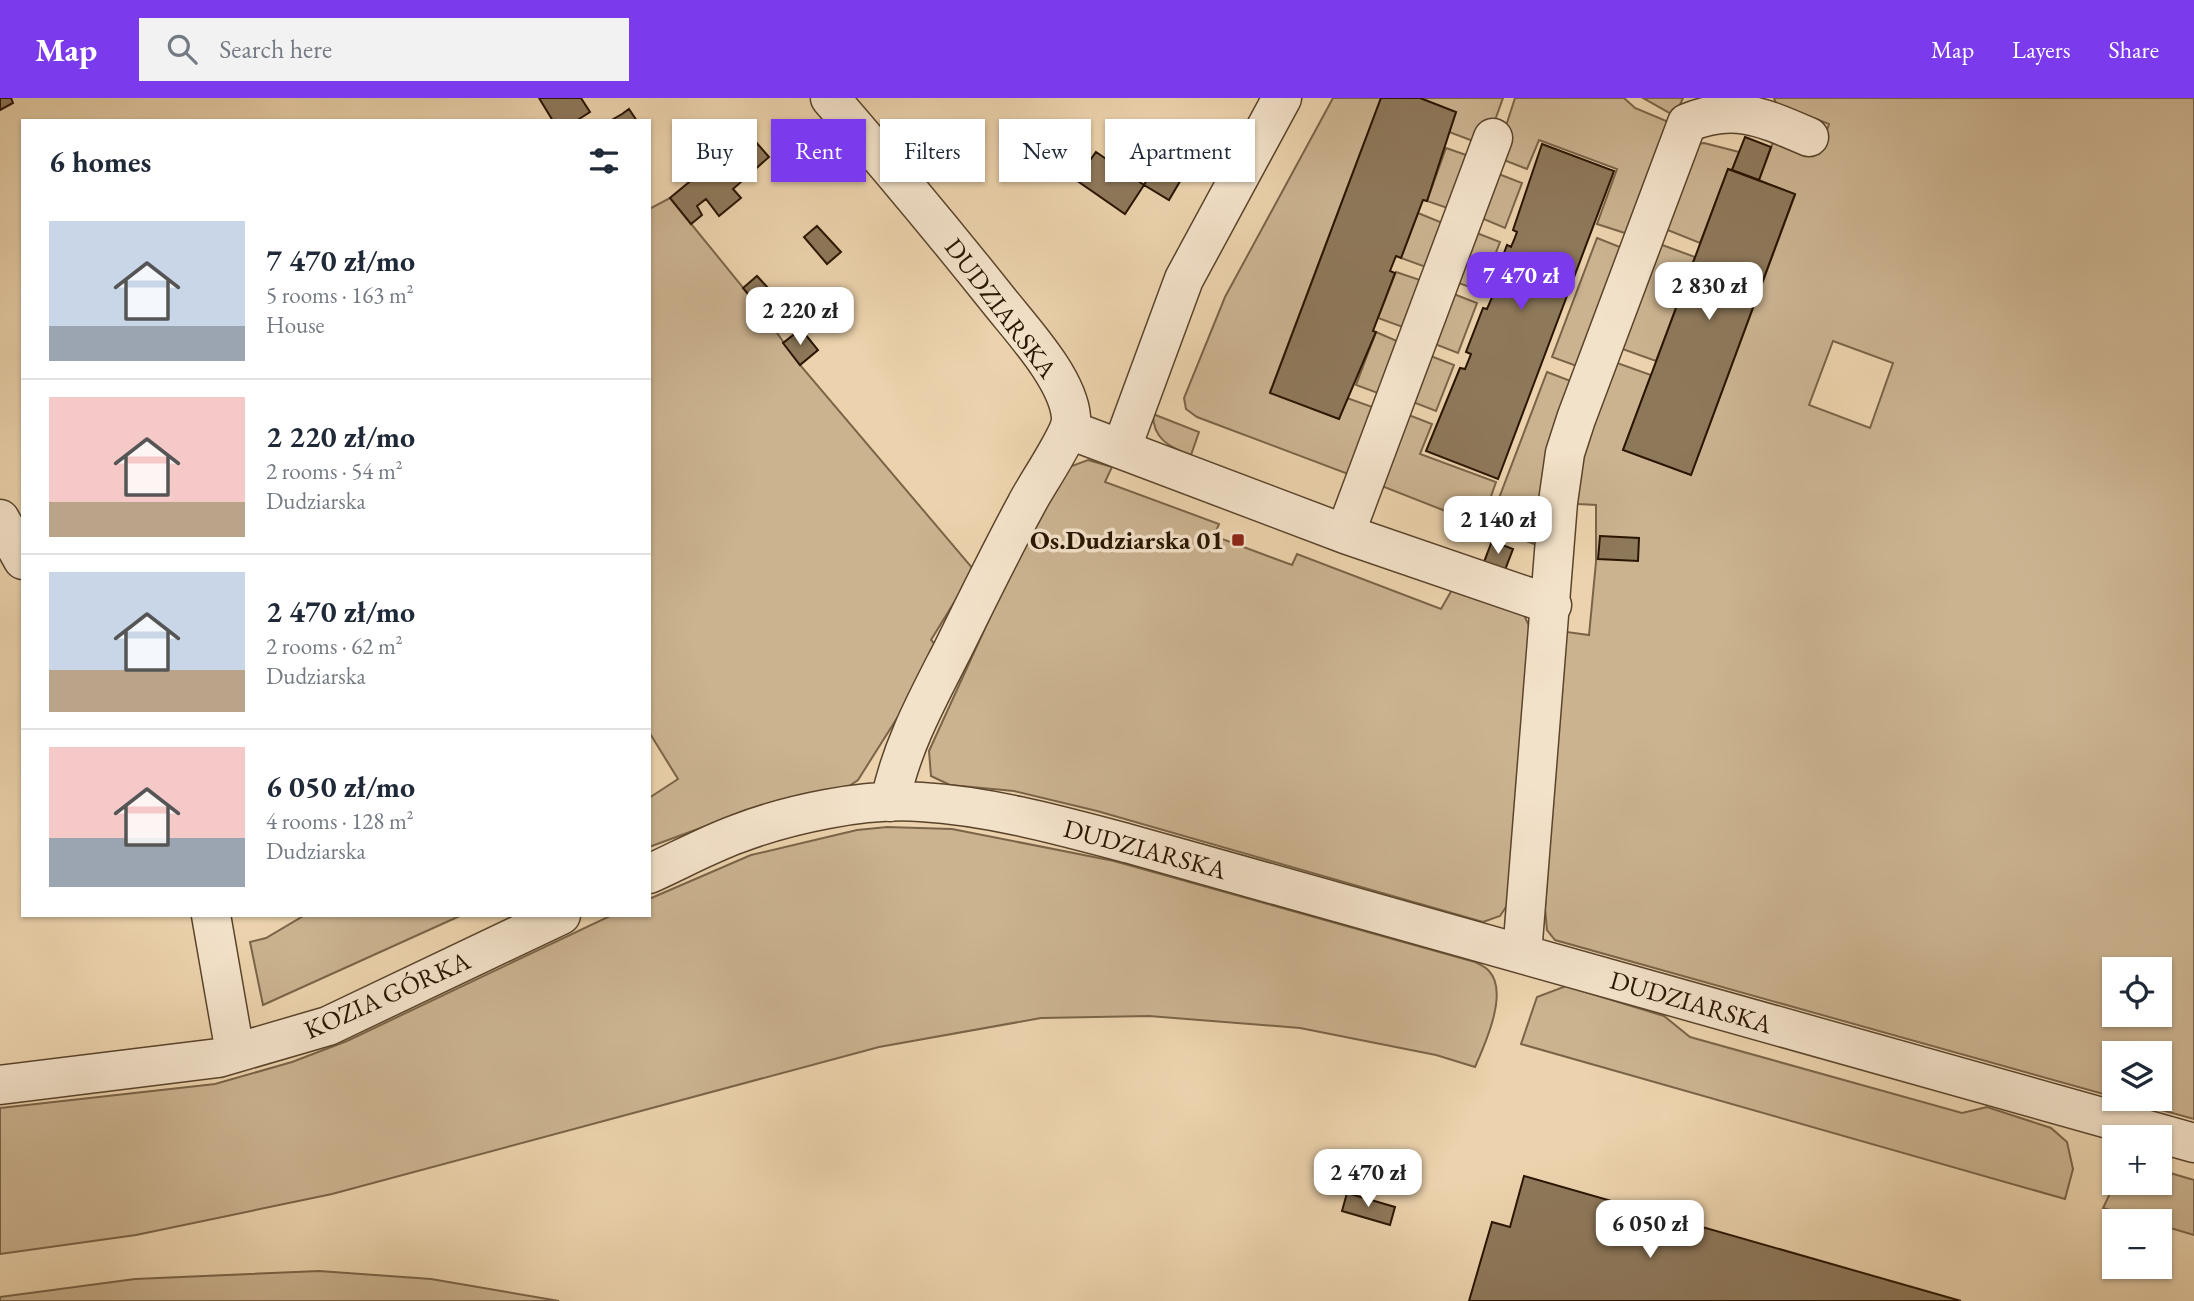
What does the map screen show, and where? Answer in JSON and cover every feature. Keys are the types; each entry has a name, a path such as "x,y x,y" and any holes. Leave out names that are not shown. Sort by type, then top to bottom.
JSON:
{"street":[{"name":"DUDZIARSKA","path":"830,98 937,222 1039,353 1067,400 1070,430"},
{"path":"1122,447 1184,279 1282,98"},
{"path":"1522,954 1552,605 1554,544 1565,453 1688,123 1710,114 1741,113 1762,118 1809,137"},
{"path":"1345,534 1493,138"},
{"path":"651,873 737,834 802,814 890,802 904,751 924,707 1010,534 1046,467 1070,430 1122,447 1345,534 1552,605"},
{"path":"0,519 21,556"},
{"name":"DUDZIARSKA","path":"890,802 956,806 1073,829 2194,1143"},
{"path":"211,917 235,1053"},
{"name":"KOZIA GÓRKA","path":"0,1085 218,1058 328,1026 553,917"}],"shaded area":[{"path":"1333,98 1381,98 1270,392 1339,419 1347,398 1381,410 1356,477 1197,417 1186,409 1184,398 1225,297"},
{"path":"1420,98 1503,98 1489,137 1481,144 1449,132 1456,112"},
{"path":"1515,98 1624,98 1635,108 1671,123 1631,235 1597,224 1617,169 1539,140 1527,169 1496,157"},
{"path":"1643,98 1683,98 1675,116"},
{"path":"1774,98 2194,98 2194,1119 2165,1111 2172,1111 2172,1041 2102,1041 2102,1094 1555,940 1547,930 1545,908 1564,635 1567,632 1589,635 1596,562 1596,505 1578,504 1572,499 1609,360 1651,375 1623,450 1691,475 1795,195 1759,180 1775,137 1819,154 1829,124 1776,103","holes":["1833,341 1893,363 1870,428 1809,405"]},
{"path":"1704,143 1739,152 1732,170 1728,169 1700,243 1665,229 1697,144"},
{"path":"1446,148 1475,158 1456,211 1427,201"},
{"path":"1491,171 1522,183 1505,228 1474,215"},
{"path":"670,198 754,301 800,365 974,570 931,640 940,650 858,780 842,791 717,822 651,846 651,797 678,779 651,735 651,208"},
{"path":"1418,213 1450,226 1434,270 1401,258"},
{"path":"1469,230 1500,242 1481,291 1450,280"},
{"path":"1597,238 1625,249 1582,368 1552,357"},
{"path":"1654,242 1695,257 1656,361 1614,346"},
{"path":"1396,272 1429,283 1411,330 1378,318"},
{"path":"1446,291 1477,303 1458,353 1427,341"},
{"path":"1376,332 1406,345 1386,396 1356,385"},
{"path":"1423,353 1454,365 1436,411 1405,399"},
{"path":"1547,372 1576,383 1537,505 1537,545 1488,527"},
{"path":"1401,412 1432,424 1420,454 1496,482 1481,525 1374,483"},
{"path":"1153,414 1199,432 1191,455 1176,449 1159,436"},
{"path":"1088,460 1112,467 1105,482 1219,524 1214,536 1292,565 1297,554 1441,609 1453,588 1523,613 1531,630 1510,901 1500,916 1483,922 1097,811 1014,791 950,785 931,776 929,751 1050,486 1069,467"},
{"path":"887,827 952,829 1114,861 1475,962 1488,970 1495,980 1496,1005 1489,1032 1475,1067 1436,1055 1300,1028 1149,1016 1041,1018 879,1047 332,1194 136,1235 0,1254 0,1108 215,1084 292,1062 347,1041 608,917 651,917 651,898 751,855 857,830"},
{"path":"302,917 458,917 263,1005 250,942 266,938"},
{"path":"1566,986 1664,1016 1690,1037 1962,1113 1987,1107 2051,1128 2067,1142 2073,1169 2065,1199 1521,1044 1537,997"},
{"path":"2172,1174 2194,1180 2194,1235 2172,1229 2172,1209 2103,1208 2109,1195 2172,1195"},
{"path":"319,1271 431,1279 559,1301 0,1301 0,1297 135,1279"}],"building":[{"path":"0,98 11,98 13,103 0,110"},
{"path":"539,98 581,98 590,112 579,119 552,119"},
{"path":"1381,98 1420,98 1456,112 1427,201 1423,200 1401,258 1396,256 1390,271 1395,273 1373,331 1376,332 1339,419 1270,393"},
{"path":"629,109 636,119 613,119"},
{"path":"1745,137 1771,147 1759,180 1732,170"},
{"path":"757,143 769,157 757,168"},
{"path":"1542,144 1614,171 1498,479 1426,451 1460,368 1465,369 1471,354 1466,352 1483,308 1487,309 1493,295 1489,293 1507,245 1511,247 1517,232 1513,230"},
{"path":"1096,152 1105,158 1105,182 1140,182 1144,185 1125,214 1079,182 1091,182 1091,159"},
{"path":"1728,169 1795,194 1691,475 1623,450"},
{"path":"689,182 741,182 733,189 741,198 719,216 706,199 697,206 702,215 691,224 670,198"},
{"path":"1146,182 1180,182 1169,200 1144,185"},
{"path":"817,226 841,252 827,264 804,237"},
{"path":"757,276 769,289 754,301 743,288"},
{"path":"801,329 818,350 800,365 783,343"},
{"path":"1600,536 1639,538 1638,561 1598,559"},
{"path":"1492,541 1513,549 1505,570 1484,562"},
{"path":"1524,1176 1961,1301 1469,1301 1492,1222 1510,1227"},
{"path":"1347,1193 1395,1207 1390,1225 1342,1211"}],"place":[{"name":"Os.Dudziarska 01","path":"1238,540"}]}
